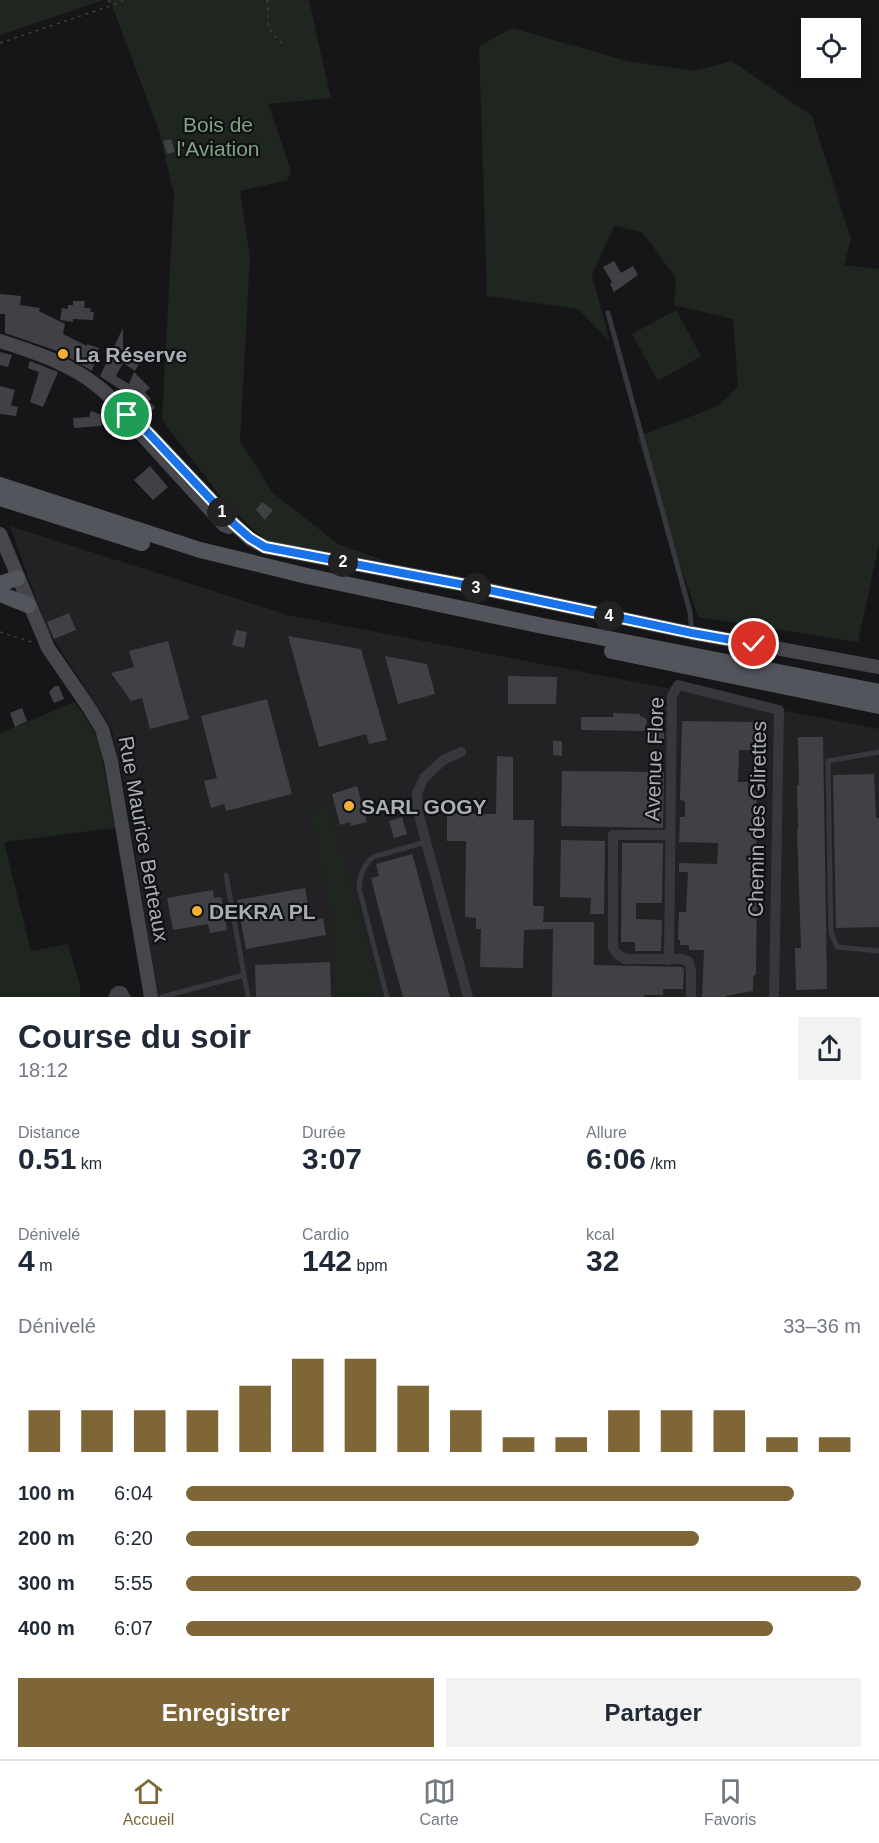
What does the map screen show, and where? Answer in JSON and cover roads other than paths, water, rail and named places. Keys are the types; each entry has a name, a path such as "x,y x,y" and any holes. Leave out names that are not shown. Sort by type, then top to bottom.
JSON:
{"main road":[{"path":"0,485 200,550 307,576 543,626 879,692"},
{"path":"0,498 196,559 302,586 389,606 879,706"},
{"path":"0,584 17,578"},
{"path":"0,594 28,605"}],"street":[{"path":"0,341 54,359 99,387 127,415 134,426 224,525 229,527 234,524 265,547 465,585 692,633 879,667"},
{"name":"Rue Maurice Berteaux","path":"0,534 48,648 102,729 111,761 151,997"},
{"name":"Avenue Flore","path":"669,960 672,696 678,685"},
{"name":"Chemin des Glirettes","path":"678,685 779,710 774,997"},
{"path":"461,752 443,760 424,778 417,793 418,812 468,997"},
{"name":"Avenue Flore","path":"670,836 614,835 613,948 625,959 688,961 691,997"}],"lane":[{"path":"608,313 690,612 692,633"},
{"path":"879,752 828,761 831,932 837,948 879,951"},
{"path":"387,997 358,888 360,876 373,857 426,842"},
{"path":"226,875 248,997"},
{"path":"162,997 244,975"}],"place":[{"name":"La Réserve","path":"63,354"},
{"name":"SARL GOGY","path":"349,806"},
{"name":"DEKRA PL","path":"197,911"}],"park label":[{"name":"Bois de l'Aviation","path":"218,136"}]}
